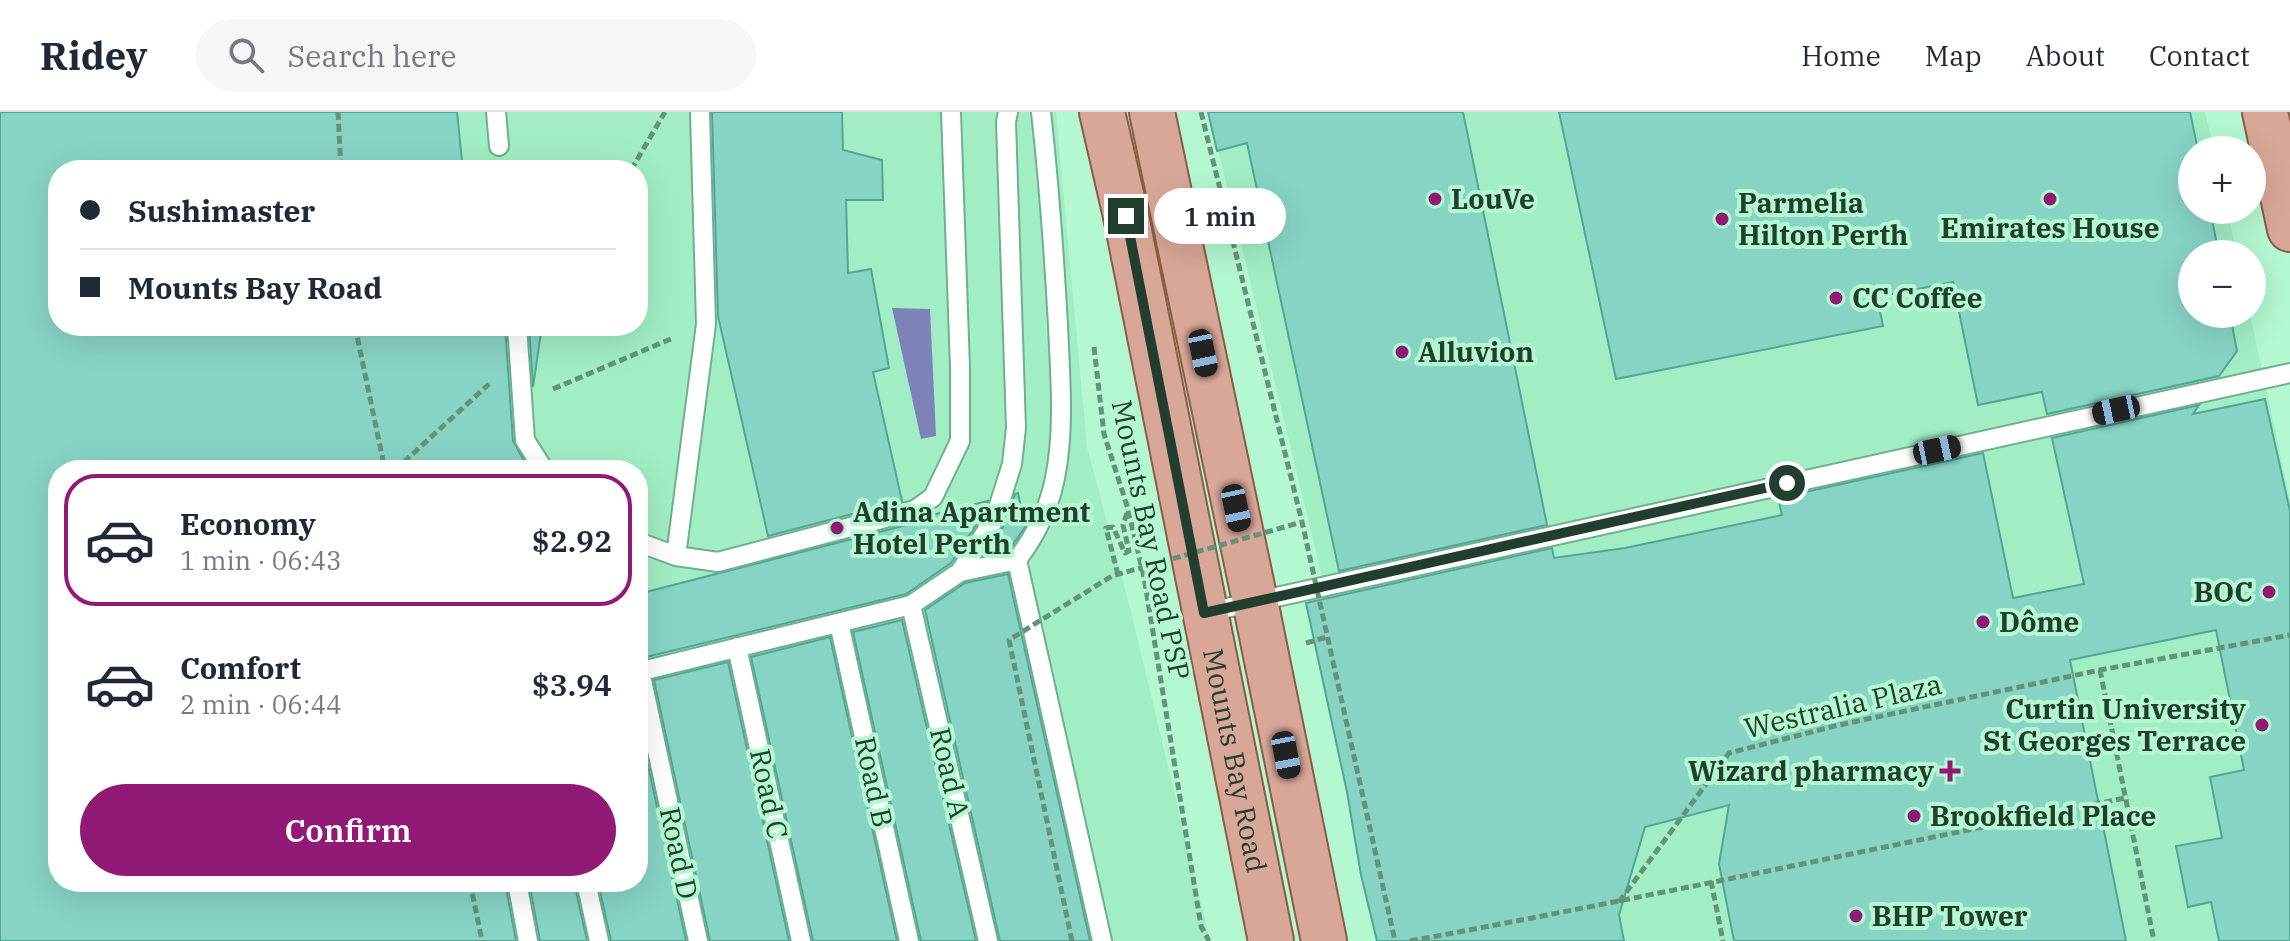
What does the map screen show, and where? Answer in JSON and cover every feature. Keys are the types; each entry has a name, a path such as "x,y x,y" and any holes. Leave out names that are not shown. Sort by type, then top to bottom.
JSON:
{"main road":[{"name":"Mounts Bay Road","path":"1102,112 1126,216 1271,941"},
{"name":"Mounts Bay Road","path":"1152,112 1324,941"},
{"path":"2265,112 2290,229"}],"lane":[{"path":"496,112 499,146"},
{"path":"676,556 706,324 700,112"},
{"path":"648,546 676,556 718,562 915,510 933,497 960,441 951,112"},
{"path":"960,572 995,518 1012,464 1016,428 1007,195 1008,112"},
{"path":"648,670 911,605 960,572 1017,560 1032,540 1044,514 1059,452 1057,302 1051,199 1041,112"},
{"path":"518,336 525,440 538,460"},
{"path":"1204,613 2290,373"},
{"path":"1017,560 1102,941"},
{"name":"Road A","path":"911,605 988,941"},
{"name":"Road B","path":"839,623 909,941"},
{"name":"Road C","path":"737,647 801,941"},
{"name":"Road D","path":"648,713 698,941"},
{"path":"519,892 528,941"},
{"path":"588,892 599,941"}],"path":[{"path":"338,112 340,160"},
{"path":"637,160 665,112"},
{"path":"1201,112 1302,522 1395,941"},
{"path":"523,402 706,324"},
{"path":"357,336 383,460"},
{"name":"Mounts Bay Road PSP","path":"1093,344 1104,434 1128,509 1144,577 1201,926 1209,941"},
{"path":"406,460 520,356"},
{"path":"1118,575 1106,528 1113,527 1125,553 1129,551 1123,525 1128,509"},
{"path":"1072,941 1009,640 1112,576 1302,522"},
{"name":"Westralia Plaza","path":"1619,902 1729,753 1855,722 2100,670 2290,635"},
{"path":"1305,643 1327,637"},
{"path":"2100,670 2154,941"},
{"path":"1410,941 1619,902 2125,798"},
{"path":"1711,881 1723,941"},
{"path":"472,892 482,941"}],"shaded area":[{"path":"0,112 1056,112 1087,447 1132,616 1210,941 0,941"},
{"path":"1209,112 2205,112 2211,136 2178,136 2178,224 2230,224 2234,240 2178,240 2178,328 2253,328 2290,500 2290,941 1397,941 1320,568"}],"water":[{"path":"892,308 930,309 936,436 921,439"}],"building":[{"path":"0,112 457,112 462,160 48,160 48,336 506,336 513,441 523,459 48,460 48,892 507,892 516,941 0,941"},
{"name":"Adina Apartment Hotel Perth","path":"712,112 842,112 843,150 882,160 883,200 846,200 848,273 871,269 889,368 873,372 902,501 768,536 718,316"},
{"name":"Alluvion","path":"1208,112 1463,112 1547,525 1339,571 1247,143 1217,151"},
{"path":"1559,112 2190,112 2195,136 2178,136 2178,224 2213,224 2216,240 2178,240 2178,328 2233,328 2237,351 2219,376 2047,414 2042,392 1978,405 1953,282 1877,297 1883,326 1616,379"},
{"path":"530,336 541,336 533,387"},
{"path":"2265,399 2290,511 2290,941 2219,941 2211,902 2188,907 2176,846 2222,838 2210,777 2244,770 2216,630 2070,660 2126,941 1734,941 1719,864 1729,805 1645,827 1619,915 1624,941 1377,941 1306,603 1552,548 1554,558 1625,548 1782,515 1778,498 1983,453 2013,598 2084,584 2052,438 2199,405 2193,414"},
{"path":"1018,493 1025,527 1010,549 986,554 1005,524"},
{"path":"988,501 984,513 951,563 906,594 648,657 648,591 918,522 928,516"},
{"path":"1008,574 1090,941 1000,941 925,610 965,583"},
{"path":"902,620 976,941 921,941 853,632"},
{"path":"830,637 897,941 813,941 751,657"},
{"path":"728,662 789,941 710,941 654,680"},
{"path":"648,765 686,941 611,941 600,892 648,892"},
{"path":"531,892 576,892 587,941 540,941"}],"place":[{"name":"LouVe","path":"1435,199"},
{"name":"Emirates House","path":"2050,199"},
{"name":"Parmelia Hilton Perth","path":"1722,219"},
{"name":"CC Coffee","path":"1836,298"},
{"name":"Alluvion","path":"1402,352"},
{"name":"Adina Apartment Hotel Perth","path":"837,528"},
{"name":"BOC","path":"2269,592"},
{"name":"Dôme","path":"1983,622"},
{"name":"Curtin University St Georges Terrace","path":"2262,725"},
{"name":"Wizard pharmacy","path":"1950,771"},
{"name":"Brookfield Place","path":"1914,816"},
{"name":"BHP Tower","path":"1856,916"}],"route":[{"path":"1126,216 1204,613 1787,483"}]}
